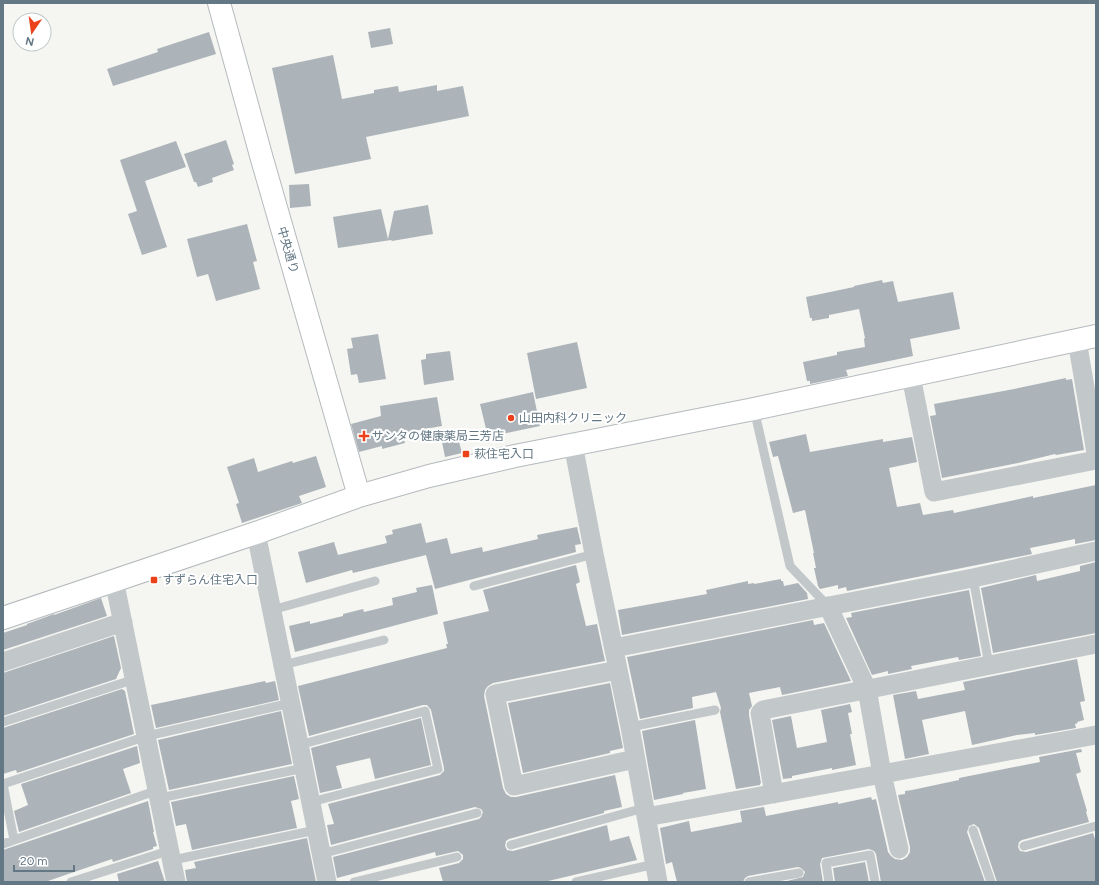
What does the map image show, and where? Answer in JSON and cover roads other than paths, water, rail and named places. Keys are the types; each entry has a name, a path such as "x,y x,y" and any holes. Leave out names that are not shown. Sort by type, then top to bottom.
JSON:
{"street":[{"name":"中央通り","path":"219,3 262,160 359,496"},
{"path":"3,618 256,533 359,496 429,476 515,456 754,409 1086,338 1096,453"},
{"path":"911,376 934,492 1096,460"},
{"path":"573,444 630,727 657,873"},
{"path":"256,533 327,882"},
{"path":"614,648 974,578 1096,551"},
{"path":"114,580 172,855 176,882"},
{"path":"828,606 866,689 882,774 899,849"},
{"path":"3,662 123,622"},
{"path":"774,794 760,713 763,710 1096,644"},
{"path":"618,670 495,694 514,786 635,759"},
{"path":"645,813 774,794 1096,735"}],"lane":[{"path":"754,409 790,566 828,606"},
{"path":"474,586 594,554"},
{"path":"974,578 989,665"},
{"path":"272,610 375,581"},
{"path":"283,665 384,640"},
{"path":"3,722 135,679"},
{"path":"14,840 3,784 147,736 290,703"},
{"path":"630,727 715,710"},
{"path":"299,745 425,711 438,769 311,802"},
{"path":"3,844 159,794 304,768"},
{"path":"511,845 645,813"},
{"path":"321,854 477,814"},
{"path":"1024,846 1096,826"},
{"path":"71,882 172,855 316,830"},
{"path":"973,830 991,882"},
{"path":"829,882 826,862 870,855 875,882"},
{"path":"354,882 458,857"},
{"path":"576,882 657,873"},
{"path":"749,882 799,873"}],"place":[{"name":"山田内科クリニック","path":"511,418"},
{"name":"サンタの健康薬局三芳店","path":"364,436"},
{"name":"萩住宅入口","path":"466,454"},
{"name":"すずらん住宅入口","path":"154,580"}]}
